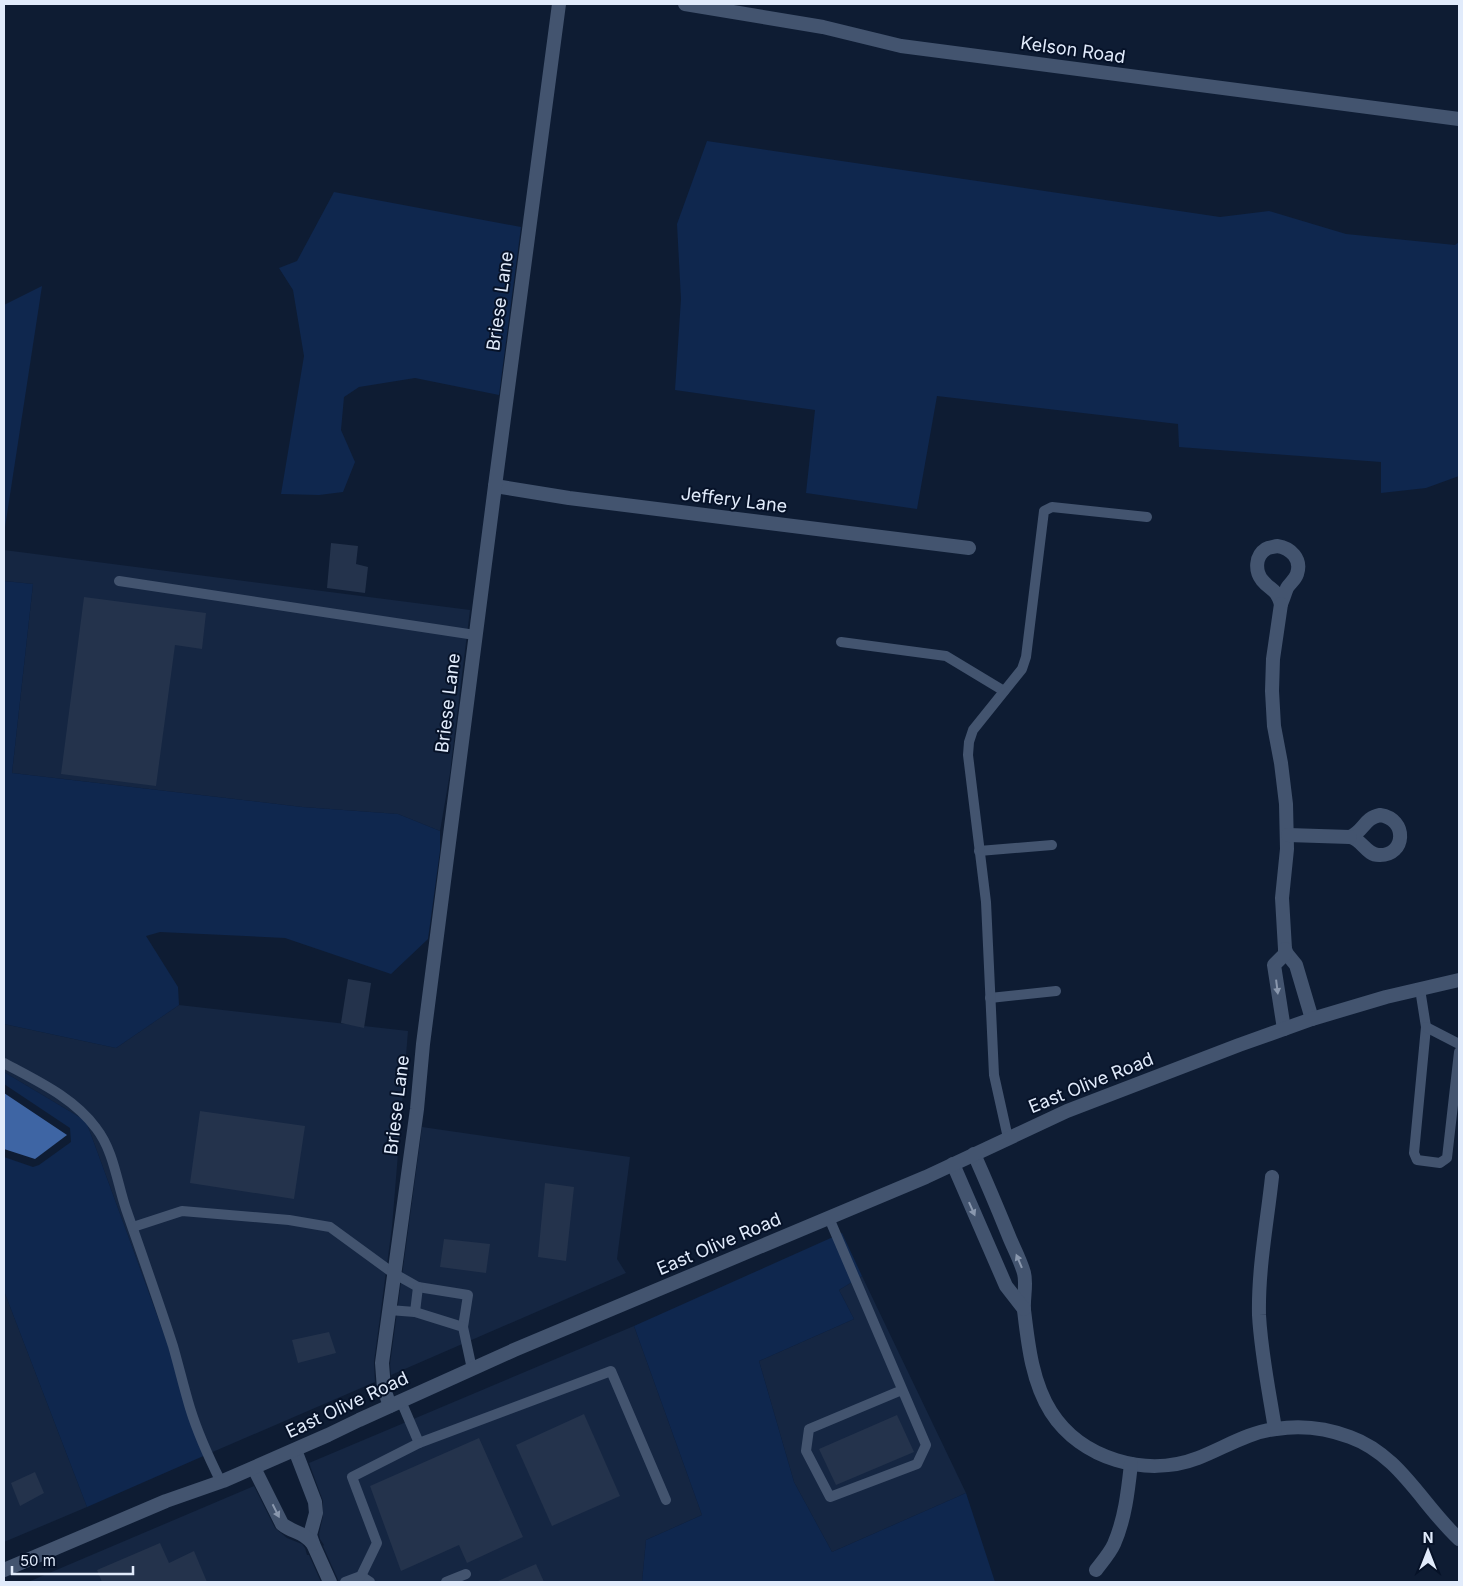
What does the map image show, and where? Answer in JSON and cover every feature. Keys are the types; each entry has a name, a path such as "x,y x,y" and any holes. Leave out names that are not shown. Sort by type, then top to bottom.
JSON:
{"street":[{"name":"Briese Lane","path":"395,1403 384,1389 382,1370 393,1273 417,1109 423,1044 559,4"},
{"name":"Kelson Road","path":"685,4 823,28 901,46 1459,119"},
{"name":"Jeffery Lane","path":"495,486 578,499 969,548"},
{"path":"1282,604 1273,659 1272,691 1274,726 1281,763 1288,835 1282,898 1286,950 1296,965 1312,1019"},
{"path":"1288,835 1350,837"},
{"path":"1284,1029 1274,965 1285,954 1286,950"},
{"name":"East Olive Road","path":"4,1570 166,1501 221,1482 254,1468 472,1369 830,1218 1067,1111 1312,1019 1365,1003 1459,980"},
{"path":"974,1154 1025,1274 1024,1309 1034,1371 1040,1391 1051,1412 1064,1428 1092,1450 1111,1459 1131,1464 1160,1465 1196,1459 1251,1435 1275,1429 1302,1427 1326,1430 1351,1437 1370,1446 1387,1458 1404,1474 1424,1500 1459,1539"},
{"path":"952,1164 1006,1286 1024,1309"},
{"path":"1272,1177 1261,1272 1259,1314 1263,1358 1275,1429"},
{"path":"295,1450 315,1502 316,1513 310,1535 312,1544"},
{"path":"1096,1570 1113,1546 1119,1531 1127,1500 1131,1464"},
{"path":"254,1468 282,1524 307,1536 330,1582"}],"lane":[{"path":"1008,1138 994,1075 986,902 968,755 969,742 973,730 1022,669 1026,657 1044,511 1052,508 1147,517"},
{"path":"119,581 476,635"},
{"path":"841,642 946,656 1004,691"},
{"path":"979,851 1052,845"},
{"path":"1420,989 1426,1027 1414,1152 1417,1160 1440,1163 1447,1158 1459,1052"},
{"path":"990,998 1056,991"},
{"path":"1426,1027 1459,1044"},
{"path":"4,1063 74,1103 96,1128 108,1148 119,1188 178,1361 190,1408 201,1439 221,1482"},
{"path":"133,1228 182,1211 289,1220 330,1228 393,1273 418,1287 446,1296 468,1295 463,1327 472,1369"},
{"path":"830,1218 926,1445 917,1464 830,1497 806,1451 809,1429 902,1390"},
{"path":"416,1312 418,1287"},
{"path":"389,1310 416,1312 445,1318 463,1327"},
{"path":"345,1582 361,1576 377,1543 352,1478 420,1443 611,1371 666,1500"},
{"path":"395,1403 420,1443"},
{"path":"446,1582 466,1574"},
{"path":"361,1576 370,1582"}],"shaded area":[{"path":"707,141 1220,217 1269,211 1346,234 1455,245 1459,242 1459,476 1426,488 1381,493 1381,462 1179,447 1178,424 937,396 917,509 806,493 815,410 675,390 681,299 677,224"},
{"path":"334,192 521,227 499,395 415,378 359,387 344,397 341,430 355,462 343,492 319,495 281,494 304,356 293,290 279,268 297,261"},
{"path":"42,286 4,534 4,305"},
{"path":"4,550 470,610 450,773 440,831 398,814 302,807 12,773 33,584 4,581"},
{"path":"4,581 33,584 12,773 302,807 398,814 440,831 440,851 428,939 391,974 285,938 160,932 146,936 178,987 179,1005 116,1048 4,1024"},
{"path":"179,1005 408,1031 392,1227 374,1362 375,1382 208,1454 86,1121 4,1072 4,1024 116,1048"},
{"path":"4,1072 86,1121 208,1454 87,1507 4,1291 4,1157 33,1167 39,1165 71,1142 70,1128 4,1084"},
{"path":"4,1093 67,1135 35,1159 4,1149"},
{"path":"422,1127 630,1157 617,1259 626,1273 391,1375 390,1364"},
{"path":"842,1233 862,1276 839,1290 854,1319 759,1361 794,1482 832,1552 966,1493 995,1582 642,1582 646,1540 702,1515 634,1326"},
{"path":"862,1276 966,1493 832,1552 794,1482 759,1361 854,1319 839,1290"},
{"path":"4,1291 87,1507 4,1542"},
{"path":"634,1326 702,1515 646,1540 642,1582 339,1582 320,1539 323,1501 309,1463"},
{"path":"254,1486 275,1528 287,1538 302,1544 321,1582 28,1582"}],"building":[{"path":"331,543 358,546 356,564 368,567 365,593 327,588"},
{"path":"84,597 206,613 202,649 175,645 156,786 61,774"},
{"path":"348,979 371,983 364,1028 341,1023"},
{"path":"200,1111 305,1126 294,1199 190,1183"},
{"path":"545,1183 574,1187 566,1261 538,1257"},
{"path":"444,1239 490,1244 486,1273 440,1267"},
{"path":"329,1332 336,1353 298,1363 292,1340"},
{"path":"584,1414 620,1496 552,1526 516,1445"},
{"path":"897,1415 914,1452 836,1485 819,1449"},
{"path":"479,1438 523,1537 467,1563 459,1545 401,1571 370,1486"},
{"path":"35,1472 44,1493 20,1506 11,1483"},
{"path":"160,1543 169,1563 194,1551 207,1582 102,1582 97,1570"},
{"path":"536,1564 544,1582 496,1582"}]}
